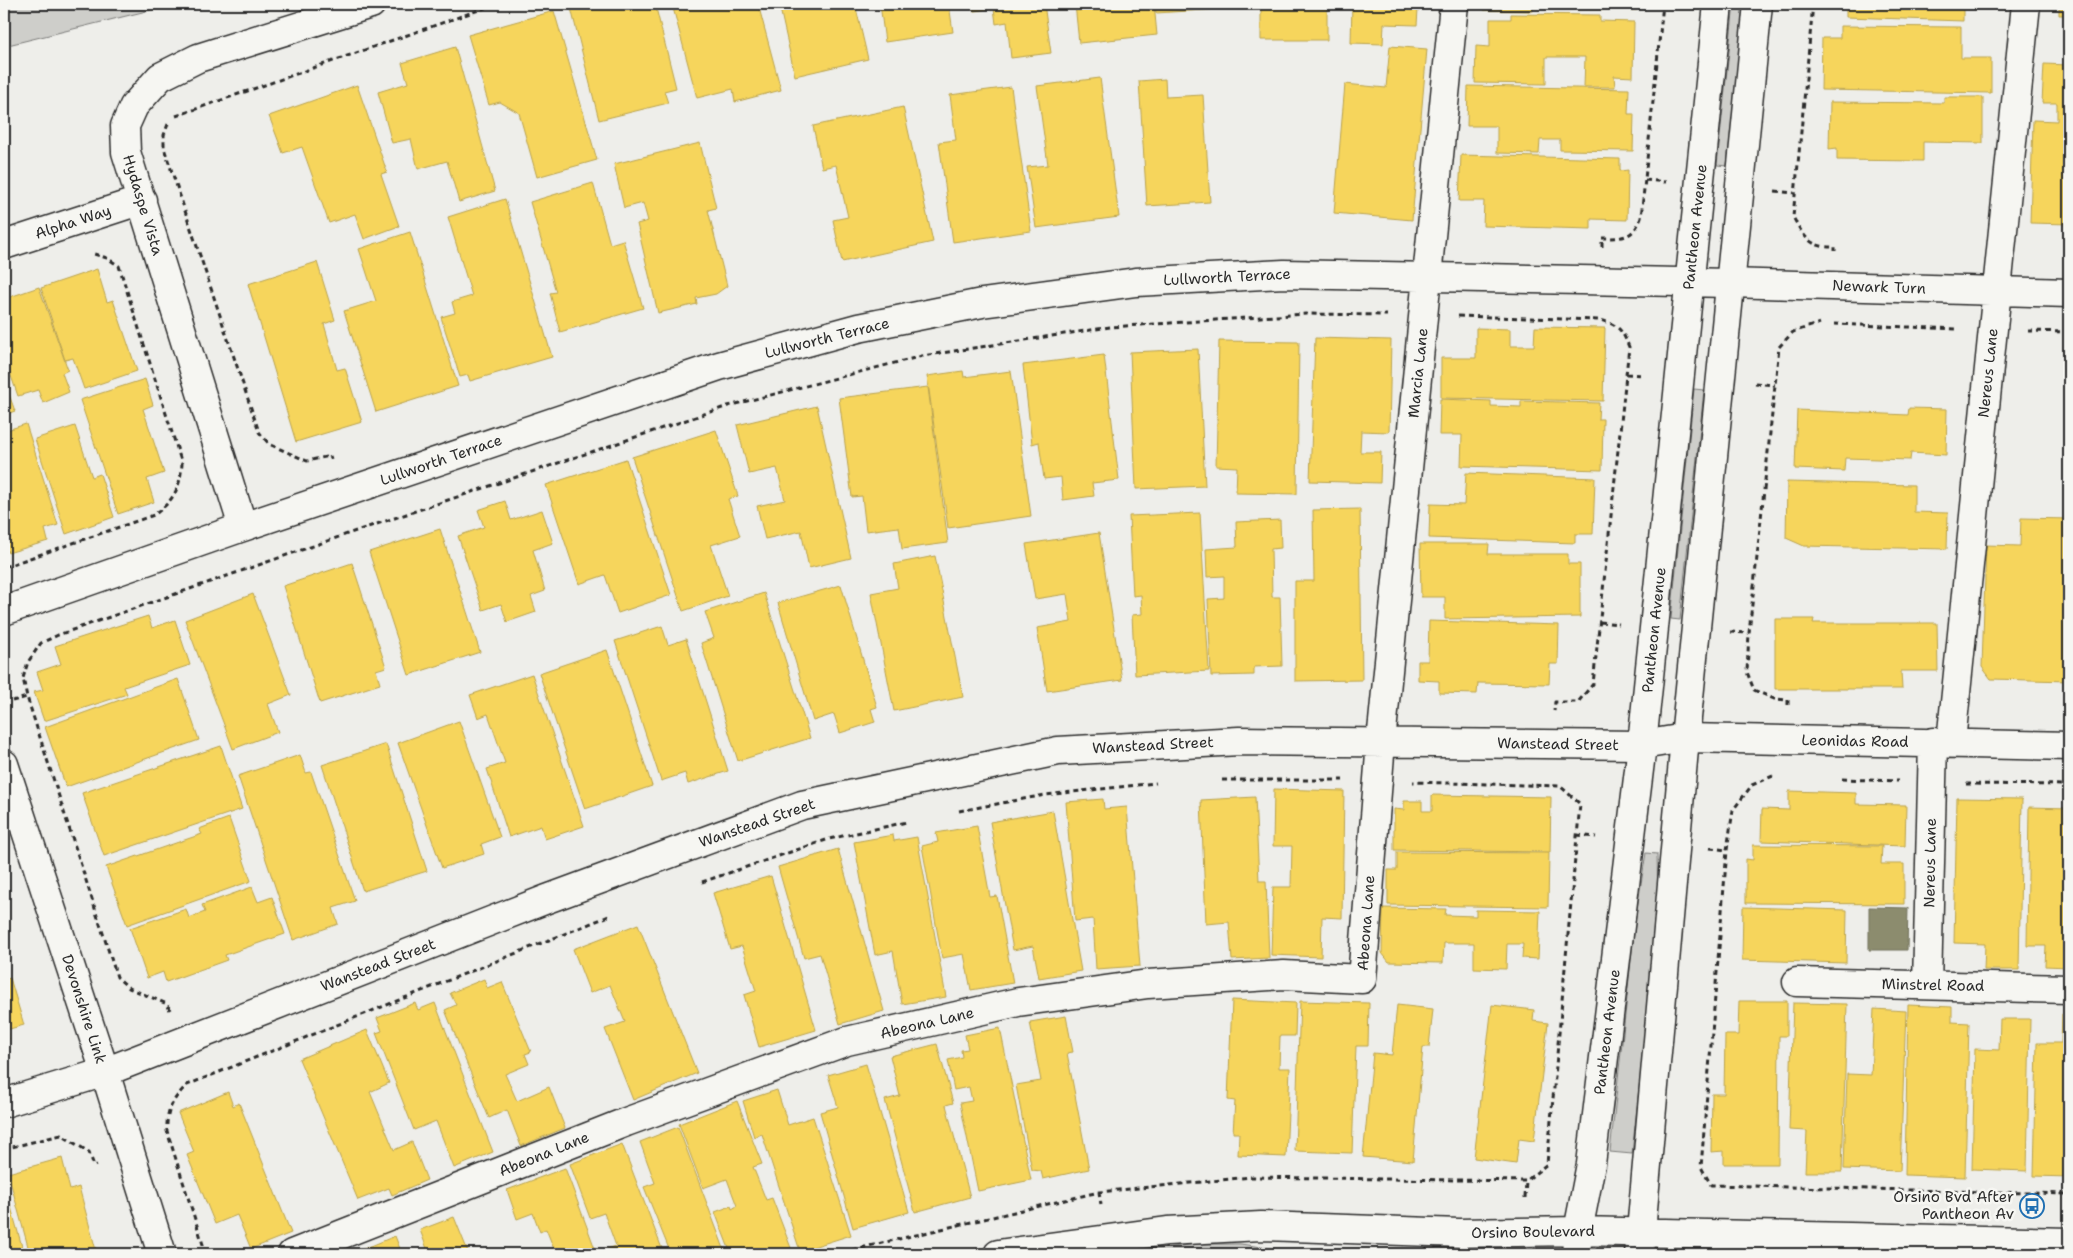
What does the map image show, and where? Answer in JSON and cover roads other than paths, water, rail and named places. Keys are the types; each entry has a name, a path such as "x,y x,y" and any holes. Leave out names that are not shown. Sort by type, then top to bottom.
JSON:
{"street":[{"name":"Hydaspe Vista","path":"244,526 126,152 125,126 134,106 160,77 198,58 298,15 371,4"},
{"name":"Marcia Lane","path":"1381,742 1454,4"},
{"name":"Pantheon Avenue","path":"1577,1242 1591,1164 1642,745 1718,4"},
{"path":"1640,1243 1685,738 1758,4"},
{"name":"Nereus Lane","path":"1927,984 1942,742 1997,290 2026,4"},
{"name":"Alpha Way","path":"4,245 142,200"},
{"name":"Lullworth Terrace","path":"4,611 244,526 719,366 858,328 982,303 1136,282 1284,274 1689,282"},
{"name":"Newark Turn","path":"1689,282 2069,293"},
{"name":"Leonidas Road","path":"1642,745 1685,738 2069,746"},
{"name":"Wanstead Street","path":"4,1103 105,1072 547,899 802,805 1058,751 1239,741 1642,745"},
{"name":"Abeona Lane","path":"292,1254 626,1122 847,1040 1018,1002 1148,984 1284,975 1362,979 1381,742"},
{"name":"Devonshire Link","path":"4,764 105,1072 162,1254"},
{"name":"Minstrel Road","path":"1797,982 2069,989"},
{"name":"Orsino Boulevard","path":"998,1254 1167,1232 1261,1226 1459,1233 1577,1242 2069,1242"}],"place":[{"name":"Orsino Bvd After Pantheon Av","path":"2032,1206"}]}
